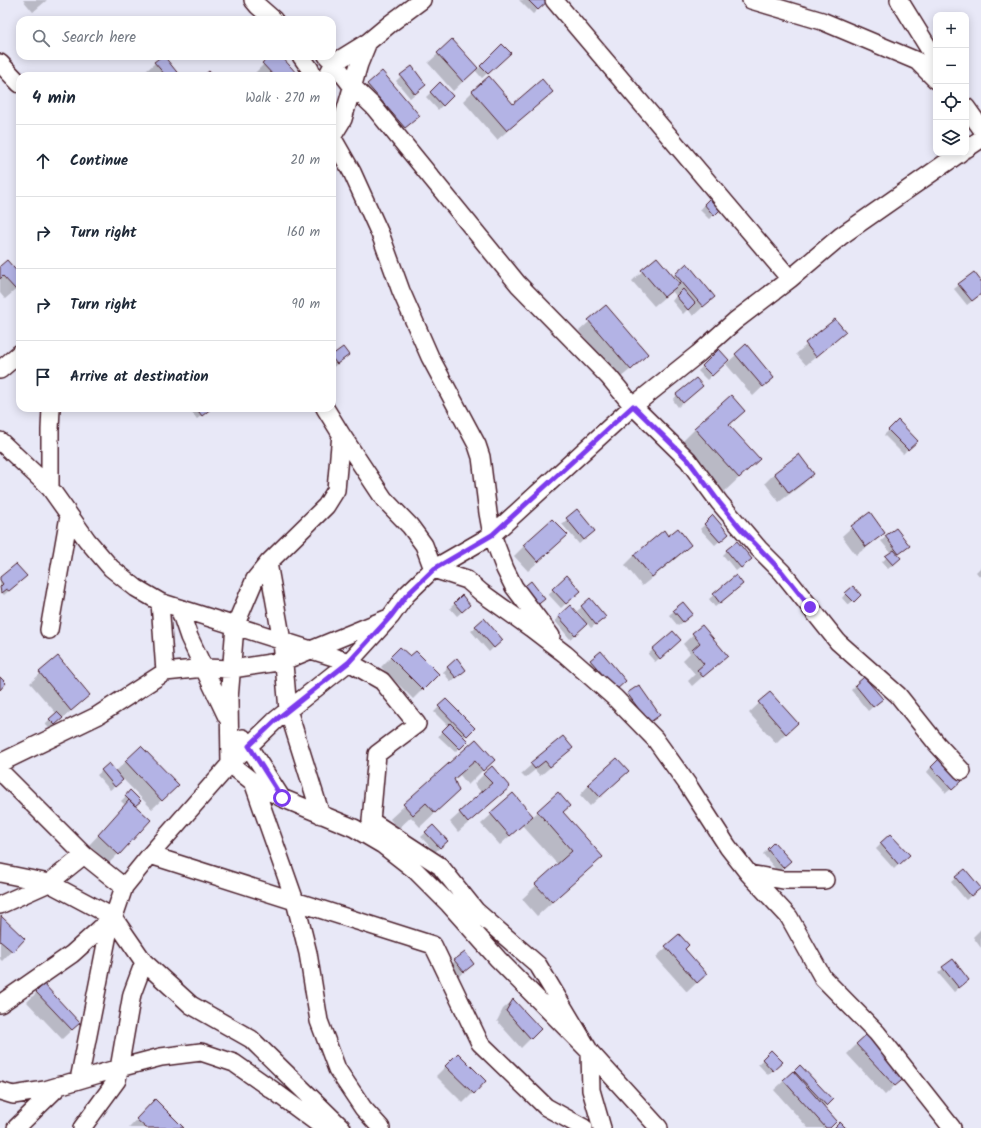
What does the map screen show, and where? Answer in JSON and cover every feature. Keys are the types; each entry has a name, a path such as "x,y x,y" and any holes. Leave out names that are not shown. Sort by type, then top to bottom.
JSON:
{"street":[{"path":"252,0 269,16"},
{"path":"390,23 404,0"},
{"path":"422,0 390,23 368,42 329,65 373,106 518,284 609,377 633,406 688,460 737,524 763,554 782,572 838,642 898,695 937,744 962,771"},
{"path":"554,0 790,278"},
{"path":"751,0 822,21 917,61 933,77"},
{"path":"899,0 933,55"},
{"path":"336,130 343,119 359,64 368,42"},
{"path":"304,60 311,72"},
{"path":"0,63 16,80"},
{"path":"969,111 981,128"},
{"path":"969,147 981,139"},
{"path":"336,144 352,172 381,236 401,291 430,357 477,445 481,457 492,535 505,569 514,587 565,654"},
{"path":"78,1080 108,934 124,887 230,764 288,710 349,662 391,616 406,596 434,569 492,535 633,406 698,354 735,321 841,236 956,156"},
{"path":"0,370 16,356"},
{"path":"50,488 51,412"},
{"path":"327,412 384,498 410,526 424,545 434,569 467,580 565,654 615,698 655,739 748,874 789,916 823,978 877,1033 952,1128"},
{"path":"230,764 230,699 235,626 255,579 268,563 326,506 336,490 341,434"},
{"path":"0,441 50,488 87,540 111,568 136,588 160,602 349,662 382,681 417,724 377,754 371,821 440,866 476,911 538,965 590,1052 591,1090 602,1128"},
{"path":"49,630 69,516"},
{"path":"268,563 282,641 288,710 321,814"},
{"path":"160,602 165,672"},
{"path":"179,608 189,637 230,722 249,746 282,798"},
{"path":"0,763 97,716 165,672 204,668 232,669 284,661 391,616"},
{"path":"230,764 253,782 282,798 354,828 383,845 415,870 449,904 498,959 590,1052 659,1128"},
{"path":"0,771 84,855 124,887"},
{"path":"253,782 296,901 308,953 319,1021 337,1069 363,1108 381,1128"},
{"path":"0,904 49,883 84,855"},
{"path":"150,855 433,944 480,1043 546,1107 584,1128"},
{"path":"0,873 49,883 113,917 144,962 191,1005 251,1039 342,1128"},
{"path":"748,874 783,880 825,880"},
{"path":"0,1004 72,954 113,917"},
{"path":"82,1128 117,1080 132,994 144,962"},
{"path":"0,1091 13,1095 45,1090 161,1057 201,1052 234,1063 324,1128"},
{"path":"16,1128 60,1085"}],"building":[{"path":"528,0 547,0 548,1 538,10"},
{"path":"452,39 478,68 463,82 437,53"},
{"path":"502,44 511,53 488,74 480,66"},
{"path":"157,60 167,60 177,72 163,72 154,62"},
{"path":"266,60 285,60 295,72 270,72 262,63"},
{"path":"412,66 426,85 415,94 400,75"},
{"path":"382,71 420,116 405,128 367,84"},
{"path":"489,76 513,104 542,79 553,92 507,131 472,91"},
{"path":"440,82 453,96 443,106 430,92"},
{"path":"711,197 722,208 714,216 704,204"},
{"path":"657,257 680,284 664,297 641,270"},
{"path":"7,260 16,270 16,290 3,276 0,279 0,266"},
{"path":"687,263 715,297 703,307 675,274"},
{"path":"974,272 981,281 981,294 972,301 958,284"},
{"path":"683,289 695,303 688,310 676,296"},
{"path":"606,305 648,354 631,370 588,320"},
{"path":"835,319 846,332 816,357 805,343"},
{"path":"746,344 774,378 763,387 735,354"},
{"path":"343,347 349,355 337,364 336,352"},
{"path":"719,349 729,360 712,376 702,366"},
{"path":"696,378 703,386 683,403 676,394"},
{"path":"731,395 745,411 729,425 760,459 739,478 694,428"},
{"path":"199,412 207,412 202,416"},
{"path":"898,420 918,441 908,450 888,430"},
{"path":"799,454 814,474 789,493 774,473"},
{"path":"577,509 595,531 584,540 566,518"},
{"path":"870,512 885,533 866,547 851,526"},
{"path":"713,515 729,534 720,542 704,524"},
{"path":"552,519 568,535 538,562 523,545"},
{"path":"678,528 691,545 652,577 634,555 664,530 668,536"},
{"path":"896,528 910,546 899,554 885,536"},
{"path":"737,541 752,559 741,568 726,550"},
{"path":"894,550 901,558 893,565 885,556"},
{"path":"16,564 27,576 9,591 6,589 1,593 0,587 3,584 0,577"},
{"path":"567,575 581,591 566,604 552,589"},
{"path":"736,575 743,584 720,603 713,594"},
{"path":"531,581 545,599 535,607 521,589"},
{"path":"853,586 861,595 854,602 845,593"},
{"path":"462,595 470,605 462,612 454,603"},
{"path":"590,598 606,617 596,625 581,606"},
{"path":"683,602 693,614 683,622 673,610"},
{"path":"570,605 587,624 575,635 558,616"},
{"path":"484,618 503,640 494,648 475,626"},
{"path":"702,625 728,656 703,677 697,670 704,664 692,650 700,643 692,633"},
{"path":"673,631 681,640 660,659 652,649"},
{"path":"400,647 410,656 416,651 439,674 423,690 390,657"},
{"path":"601,651 626,681 616,690 590,660"},
{"path":"58,656 90,695 71,711 39,672"},
{"path":"457,658 466,670 456,678 447,667"},
{"path":"0,677 6,683 0,690"},
{"path":"864,677 883,699 873,707 855,685"},
{"path":"639,685 660,715 649,723 627,693"},
{"path":"770,692 798,723 786,734 758,702"},
{"path":"446,699 475,728 467,736 438,706"},
{"path":"57,712 63,718 55,725 49,719"},
{"path":"450,723 468,741 460,749 442,731"},
{"path":"563,736 573,748 550,767 545,761 535,769 530,763"},
{"path":"476,739 495,760 483,771 475,761 454,779 459,791 435,813 426,803 413,815 403,804"},
{"path":"141,746 179,785 162,801 125,761"},
{"path":"941,757 962,781 952,790 931,767"},
{"path":"617,758 629,771 600,797 588,784"},
{"path":"109,763 123,780 115,787 101,770"},
{"path":"492,766 510,787 468,823 459,812 492,783 483,774"},
{"path":"130,790 141,801 135,806 125,796"},
{"path":"558,792 570,806 563,812 603,857 552,902 535,884 572,851 537,811"},
{"path":"513,793 533,816 510,836 490,813"},
{"path":"129,800 151,820 119,855 98,835"},
{"path":"433,825 448,841 440,848 425,832"},
{"path":"890,834 910,855 899,865 880,843"},
{"path":"774,842 791,861 783,868 767,849"},
{"path":"965,869 981,888 971,896 955,877"},
{"path":"1,916 25,939 13,952 0,941"},
{"path":"679,934 689,945 685,949 707,974 697,983 665,946"},
{"path":"465,952 474,964 464,972 454,960"},
{"path":"953,959 969,980 959,988 942,967"},
{"path":"44,984 80,1023 72,1030 36,992"},
{"path":"513,999 541,1029 531,1039 506,1011"},
{"path":"867,1034 906,1077 895,1086 856,1044"},
{"path":"771,1050 783,1062 773,1071 762,1059"},
{"path":"458,1053 486,1081 474,1094 445,1066"},
{"path":"800,1065 833,1100 827,1106 794,1071"},
{"path":"793,1071 837,1121 830,1128 826,1128 783,1080"},
{"path":"155,1099 184,1128 146,1128 136,1119"},
{"path":"840,1122 846,1128 834,1128"}],"route":[{"path":"282,798 249,746 277,719 349,662 391,616 406,596 434,569 492,535 633,406 688,460 741,529 782,572 810,607"}]}
